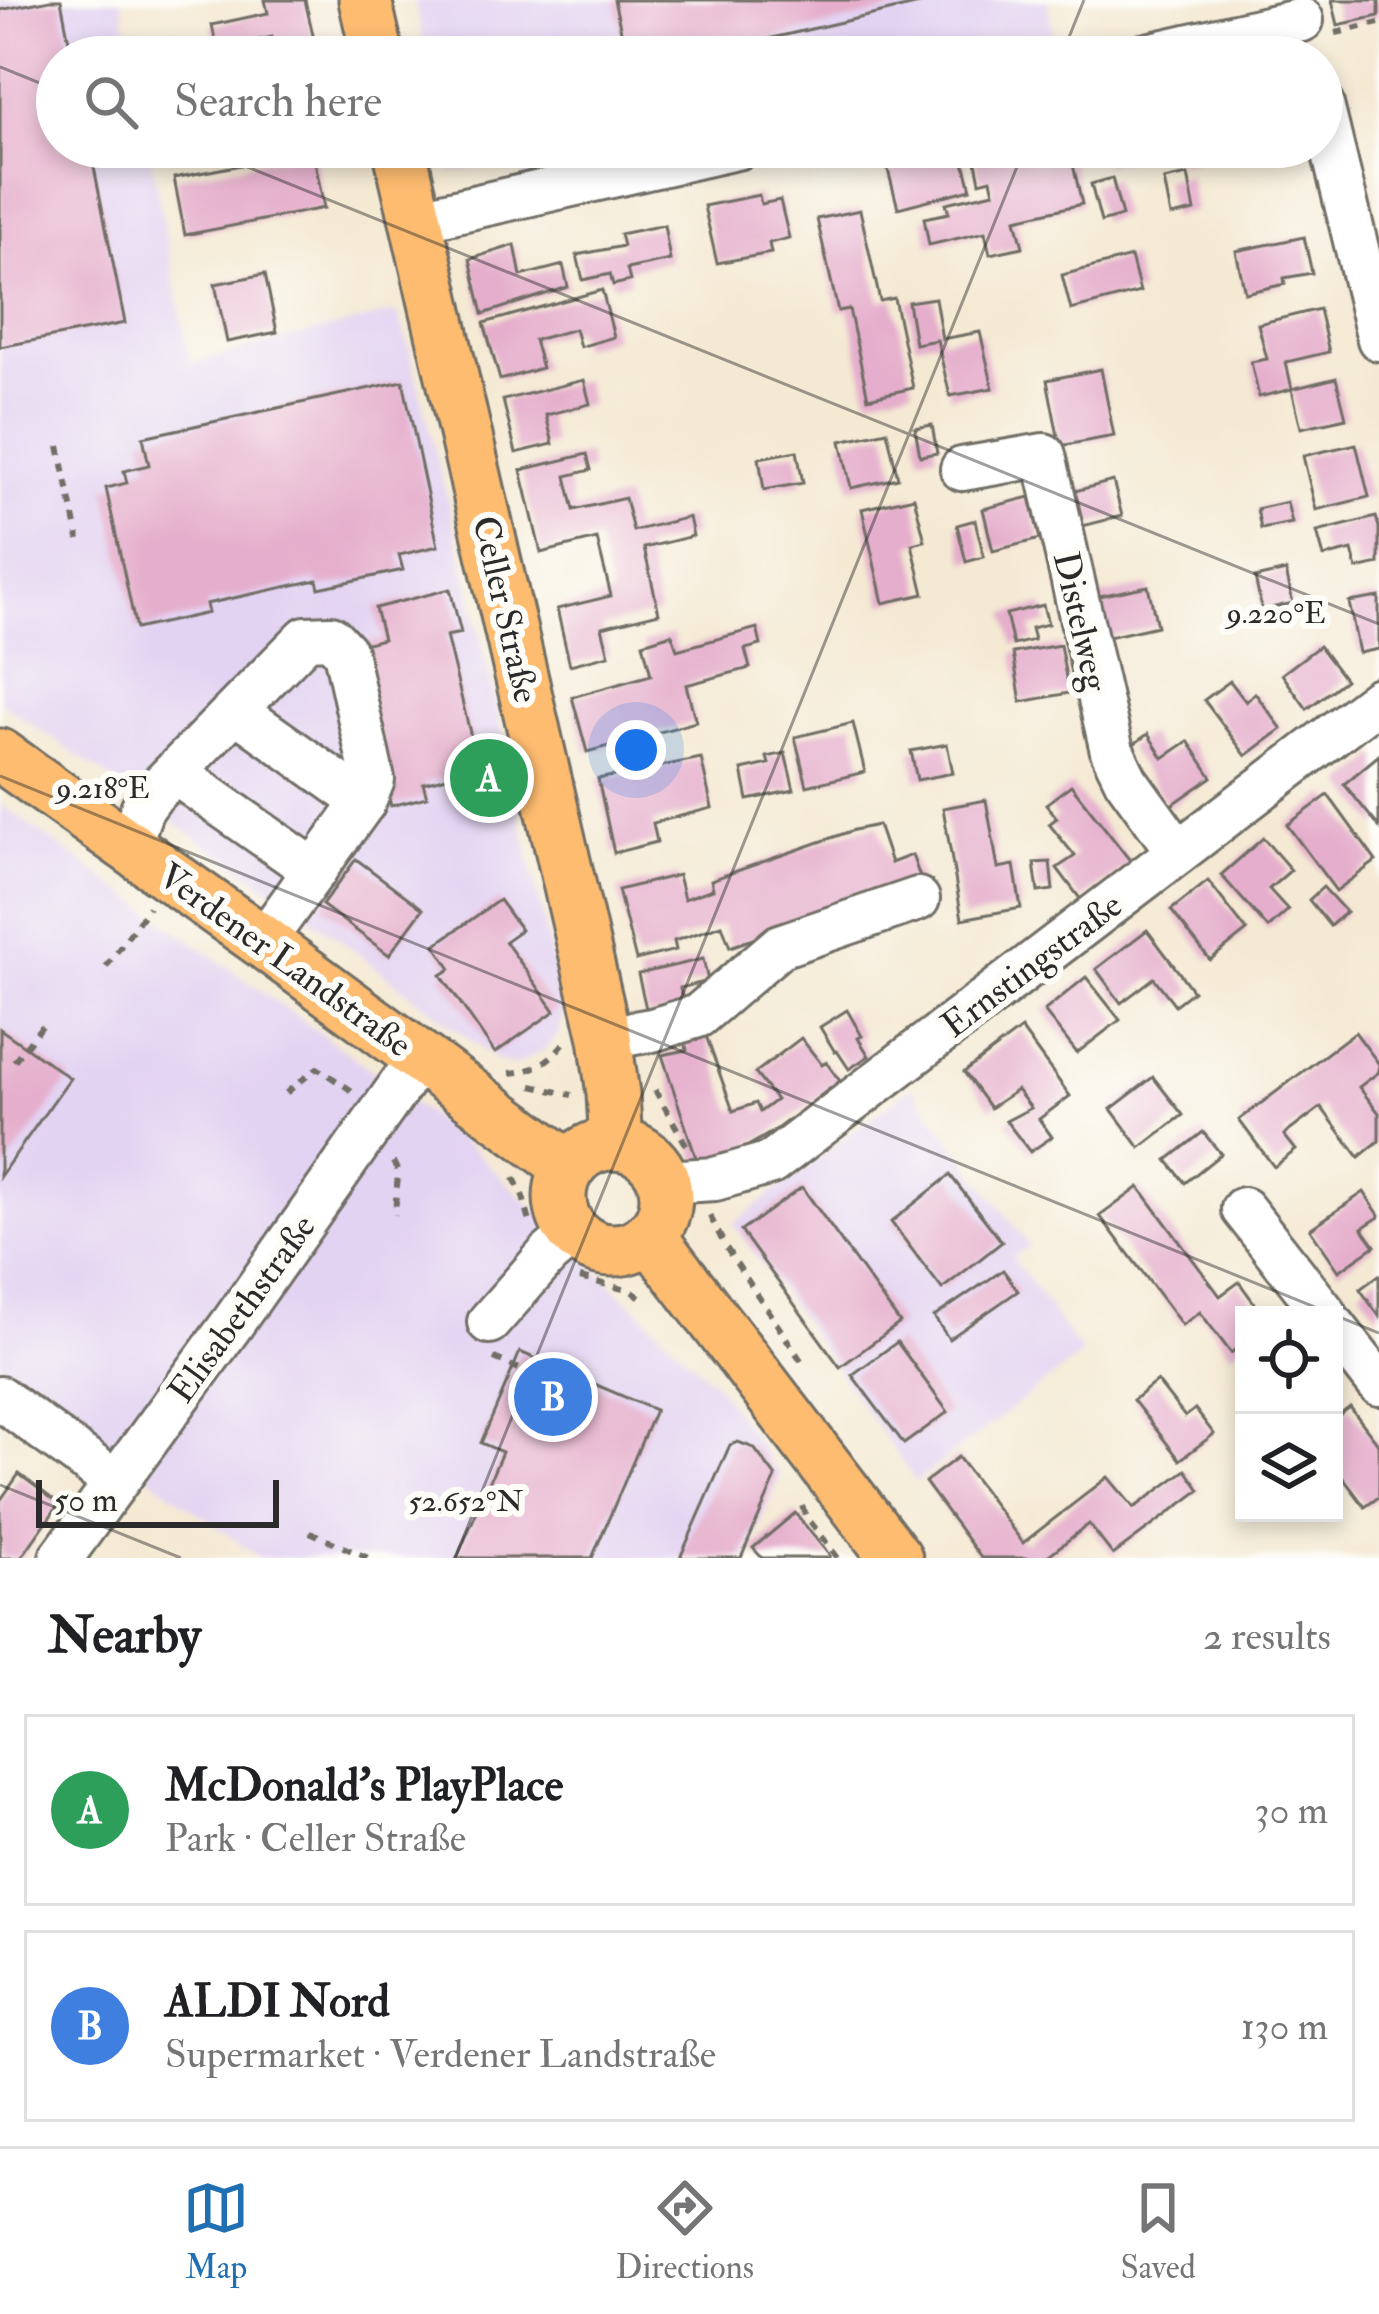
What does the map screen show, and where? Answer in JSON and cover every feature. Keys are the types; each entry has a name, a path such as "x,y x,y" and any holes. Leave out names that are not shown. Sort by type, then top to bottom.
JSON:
{"main road":[{"path":"364,0 373,36"},
{"name":"Celler Straße","path":"404,168 605,1038 616,1144"},
{"name":"Verdener Landstraße","path":"0,755 569,1167"},
{"path":"616,1144 632,1148 682,1181 658,1224 635,1245 620,1250 587,1244 566,1221 560,1194 569,1167 589,1149 616,1144"},
{"path":"649,1235 896,1558"}],"street":[{"path":"1250,36 1303,26"},
{"path":"416,220 647,168"},
{"path":"1337,168 1379,339"},
{"name":"Distelweg","path":"962,470 1044,455 1112,752 1126,780 1178,852"},
{"path":"129,845 142,809 175,772 306,638 331,637 345,652 373,780 364,802 263,942"},
{"name":"Ernstingstraße","path":"682,1181 715,1179 771,1163 1379,699"},
{"path":"236,711 364,802"},
{"path":"175,772 315,871"},
{"path":"605,1038 698,1016 780,946 919,899"},
{"name":"Elisabethstraße","path":"61,1558 420,1057"},
{"path":"1243,1209 1319,1306"},
{"path":"483,1336 548,1255 574,1233"},
{"path":"1343,1338 1379,1384"},
{"path":"0,1398 115,1482"}],"path":[{"path":"59,446 79,540"},
{"path":"106,967 151,904"},
{"path":"14,1061 46,1021"},
{"path":"286,1093 317,1068 382,1111"},
{"path":"503,1074 533,1087 580,1096"},
{"path":"667,1107 682,1181 812,1376"},
{"path":"483,1336 535,1376"},
{"path":"310,1532 368,1558"}],"shaded area":[{"path":"0,0 121,0 128,36 36,36 36,168 153,168 190,363 397,312 467,576 563,1010 558,1034 545,1049 514,1065 498,1061 308,915 0,702"},
{"path":"414,0 1047,0 1053,36 422,36"},
{"path":"521,168 583,168 524,182"},
{"path":"0,804 367,1067 474,1151 715,1384 780,1476 746,1558 256,1558 0,1367"},
{"path":"912,1087 1029,1246 1012,1257 1082,1354 916,1482 733,1224"}],"building":[{"path":"61,0 68,36 36,36 36,168 94,168 125,323 0,347 0,10"},
{"path":"265,0 305,0 313,36 214,36 212,25 268,13"},
{"path":"614,0 928,0 781,36 622,36"},
{"path":"1332,0 1379,0 1379,16 1338,25"},
{"path":"225,168 316,168 324,208 185,235 174,178"},
{"path":"888,168 966,168 971,189 898,208"},
{"path":"977,168 1074,168 1082,204 1016,219 1023,247 990,254 985,232 929,245 924,218 949,213 946,203 994,192 991,179 980,182"},
{"path":"1188,175 1195,211 1171,216 1164,180"},
{"path":"1112,178 1122,216 1101,222 1091,184"},
{"path":"759,195 761,204 780,200 789,238 769,243 771,253 717,263 704,206"},
{"path":"860,210 880,301 894,298 913,388 868,398 849,309 838,311 817,219"},
{"path":"664,225 670,260 627,269 630,281 613,285 610,274 583,280 577,255 623,246 620,234"},
{"path":"1304,237 1312,273 1245,293 1236,251"},
{"path":"515,245 521,276 563,265 568,287 483,314 470,259"},
{"path":"1131,257 1140,292 1071,310 1062,275"},
{"path":"265,274 277,332 227,342 215,284"},
{"path":"602,290 614,337 580,347 575,329 534,340 542,368 500,380 484,323"},
{"path":"935,298 942,339 980,332 993,388 950,396 937,340 915,344 908,302"},
{"path":"1319,309 1329,352 1286,362 1292,389 1259,397 1251,362 1267,359 1258,324"},
{"path":"1101,369 1114,436 1060,446 1047,380"},
{"path":"1336,378 1346,418 1301,428 1292,389"},
{"path":"584,380 590,404 546,415 553,444 516,453 503,400"},
{"path":"403,381 438,546 399,555 403,570 319,588 317,580 206,604 208,613 136,629 106,488 127,483 124,471 149,465 143,437"},
{"path":"932,425 937,453 920,456 915,428"},
{"path":"887,431 898,478 851,488 841,441"},
{"path":"1356,444 1369,497 1316,510 1303,456"},
{"path":"797,451 803,483 764,490 759,458"},
{"path":"587,454 591,470 566,476 574,510 625,498 633,531 689,517 693,536 644,548 659,613 602,627 609,655 570,665 557,609 611,596 597,539 541,553 521,470"},
{"path":"1113,481 1122,516 1079,527 1071,492"},
{"path":"914,497 925,541 912,544 924,594 883,603 862,509"},
{"path":"1030,497 1040,539 993,551 983,509"},
{"path":"1287,502 1292,523 1261,529 1257,509"},
{"path":"1376,517 1379,564 1357,569 1352,550 1324,557 1317,532"},
{"path":"975,520 984,557 966,562 957,525"},
{"path":"1286,571 1293,603 1262,610 1255,578"},
{"path":"1148,586 1157,626 1104,638 1095,597"},
{"path":"450,589 461,633 446,636 479,769 423,783 427,797 391,806 351,647 383,639 375,608"},
{"path":"1379,597 1379,649 1359,653 1349,602"},
{"path":"1043,605 1048,624 1031,628 1034,640 1013,645 1006,614"},
{"path":"757,628 761,645 745,649 750,668 686,685 696,722 587,752 572,697 651,675 643,643 672,634 677,650"},
{"path":"1060,645 1069,693 1021,702 1013,653"},
{"path":"1319,646 1345,680 1307,709 1282,674"},
{"path":"1230,681 1246,702 1255,693 1282,729 1246,756 1204,700"},
{"path":"853,723 865,772 807,786 795,737"},
{"path":"1148,734 1163,758 1188,741 1212,777 1169,807 1128,748"},
{"path":"947,744 953,773 917,780 911,751"},
{"path":"785,753 794,790 748,800 742,770 769,764 767,757"},
{"path":"1379,755 1379,827 1344,784"},
{"path":"701,758 712,808 653,823 657,842 614,853 598,779"},
{"path":"1071,785 1132,863 1081,900 1057,868 1075,856 1049,824 1057,818 1046,804"},
{"path":"1328,795 1376,861 1336,891 1287,825"},
{"path":"986,800 998,868 1014,865 1021,908 962,919 943,808"},
{"path":"878,825 891,863 912,855 921,880 730,947 722,925 674,941 676,950 636,960 618,890 678,875 684,899 713,889 711,880"},
{"path":"1263,838 1291,870 1269,889 1288,910 1268,928 1221,875"},
{"path":"356,859 423,909 389,955 322,905"},
{"path":"1050,862 1053,890 1038,892 1034,863"},
{"path":"1208,881 1247,931 1210,960 1171,910"},
{"path":"1323,887 1346,912 1330,926 1309,900"},
{"path":"499,900 521,930 505,941 555,1011 495,1053 441,975 451,969 435,945"},
{"path":"1147,930 1193,991 1175,1005 1154,978 1121,1003 1096,969"},
{"path":"703,959 708,981 680,988 684,1009 648,1017 638,974"},
{"path":"1086,977 1120,1020 1077,1053 1044,1011"},
{"path":"847,1010 869,1056 849,1069 820,1027"},
{"path":"0,1029 70,1078 0,1176"},
{"path":"1021,1029 1070,1096 1039,1119 1052,1137 1030,1152 1006,1121 1031,1108 1017,1090 990,1108 964,1072"},
{"path":"704,1030 733,1111 756,1103 760,1112 776,1100 755,1073 801,1038 840,1081 774,1131 701,1173 662,1055 687,1050 684,1036"},
{"path":"1355,1032 1379,1064 1379,1072 1359,1087 1379,1113 1379,1141 1359,1157 1321,1107 1284,1135 1296,1150 1274,1167 1239,1120"},
{"path":"1153,1077 1183,1115 1140,1148 1111,1109"},
{"path":"1203,1132 1221,1154 1185,1183 1167,1160"},
{"path":"950,1175 1002,1242 942,1289 891,1222"},
{"path":"802,1187 900,1323 840,1367 741,1231"},
{"path":"1139,1187 1220,1296 1239,1282 1256,1306 1235,1306 1235,1350 1231,1353 1200,1312 1182,1325 1100,1216"},
{"path":"1364,1192 1379,1215 1362,1228 1375,1246 1339,1271 1310,1229"},
{"path":"1003,1270 1018,1291 949,1339 934,1317"},
{"path":"1379,1275 1379,1316 1360,1289"},
{"path":"897,1342 948,1412 904,1444 852,1375"},
{"path":"520,1352 655,1410 592,1558 457,1558 502,1452 481,1443"},
{"path":"1157,1381 1185,1417 1195,1409 1214,1434 1180,1460 1133,1400"},
{"path":"1350,1407 1379,1445 1379,1497 1365,1507 1343,1478 1343,1412"},
{"path":"738,1442 754,1448 776,1477 741,1558 680,1558 730,1445"},
{"path":"958,1457 1023,1543 1108,1477 1134,1508 1186,1470 1200,1490 1113,1555 1089,1524 1045,1558 981,1558 925,1482"},
{"path":"19,1474 59,1504 21,1558 0,1558 0,1501"},
{"path":"795,1513 830,1556 762,1558 753,1548"}],"place":[{"name":"McDonald's PlayPlace","path":"489,778"},
{"name":"ALDI Nord","path":"553,1397"}]}
